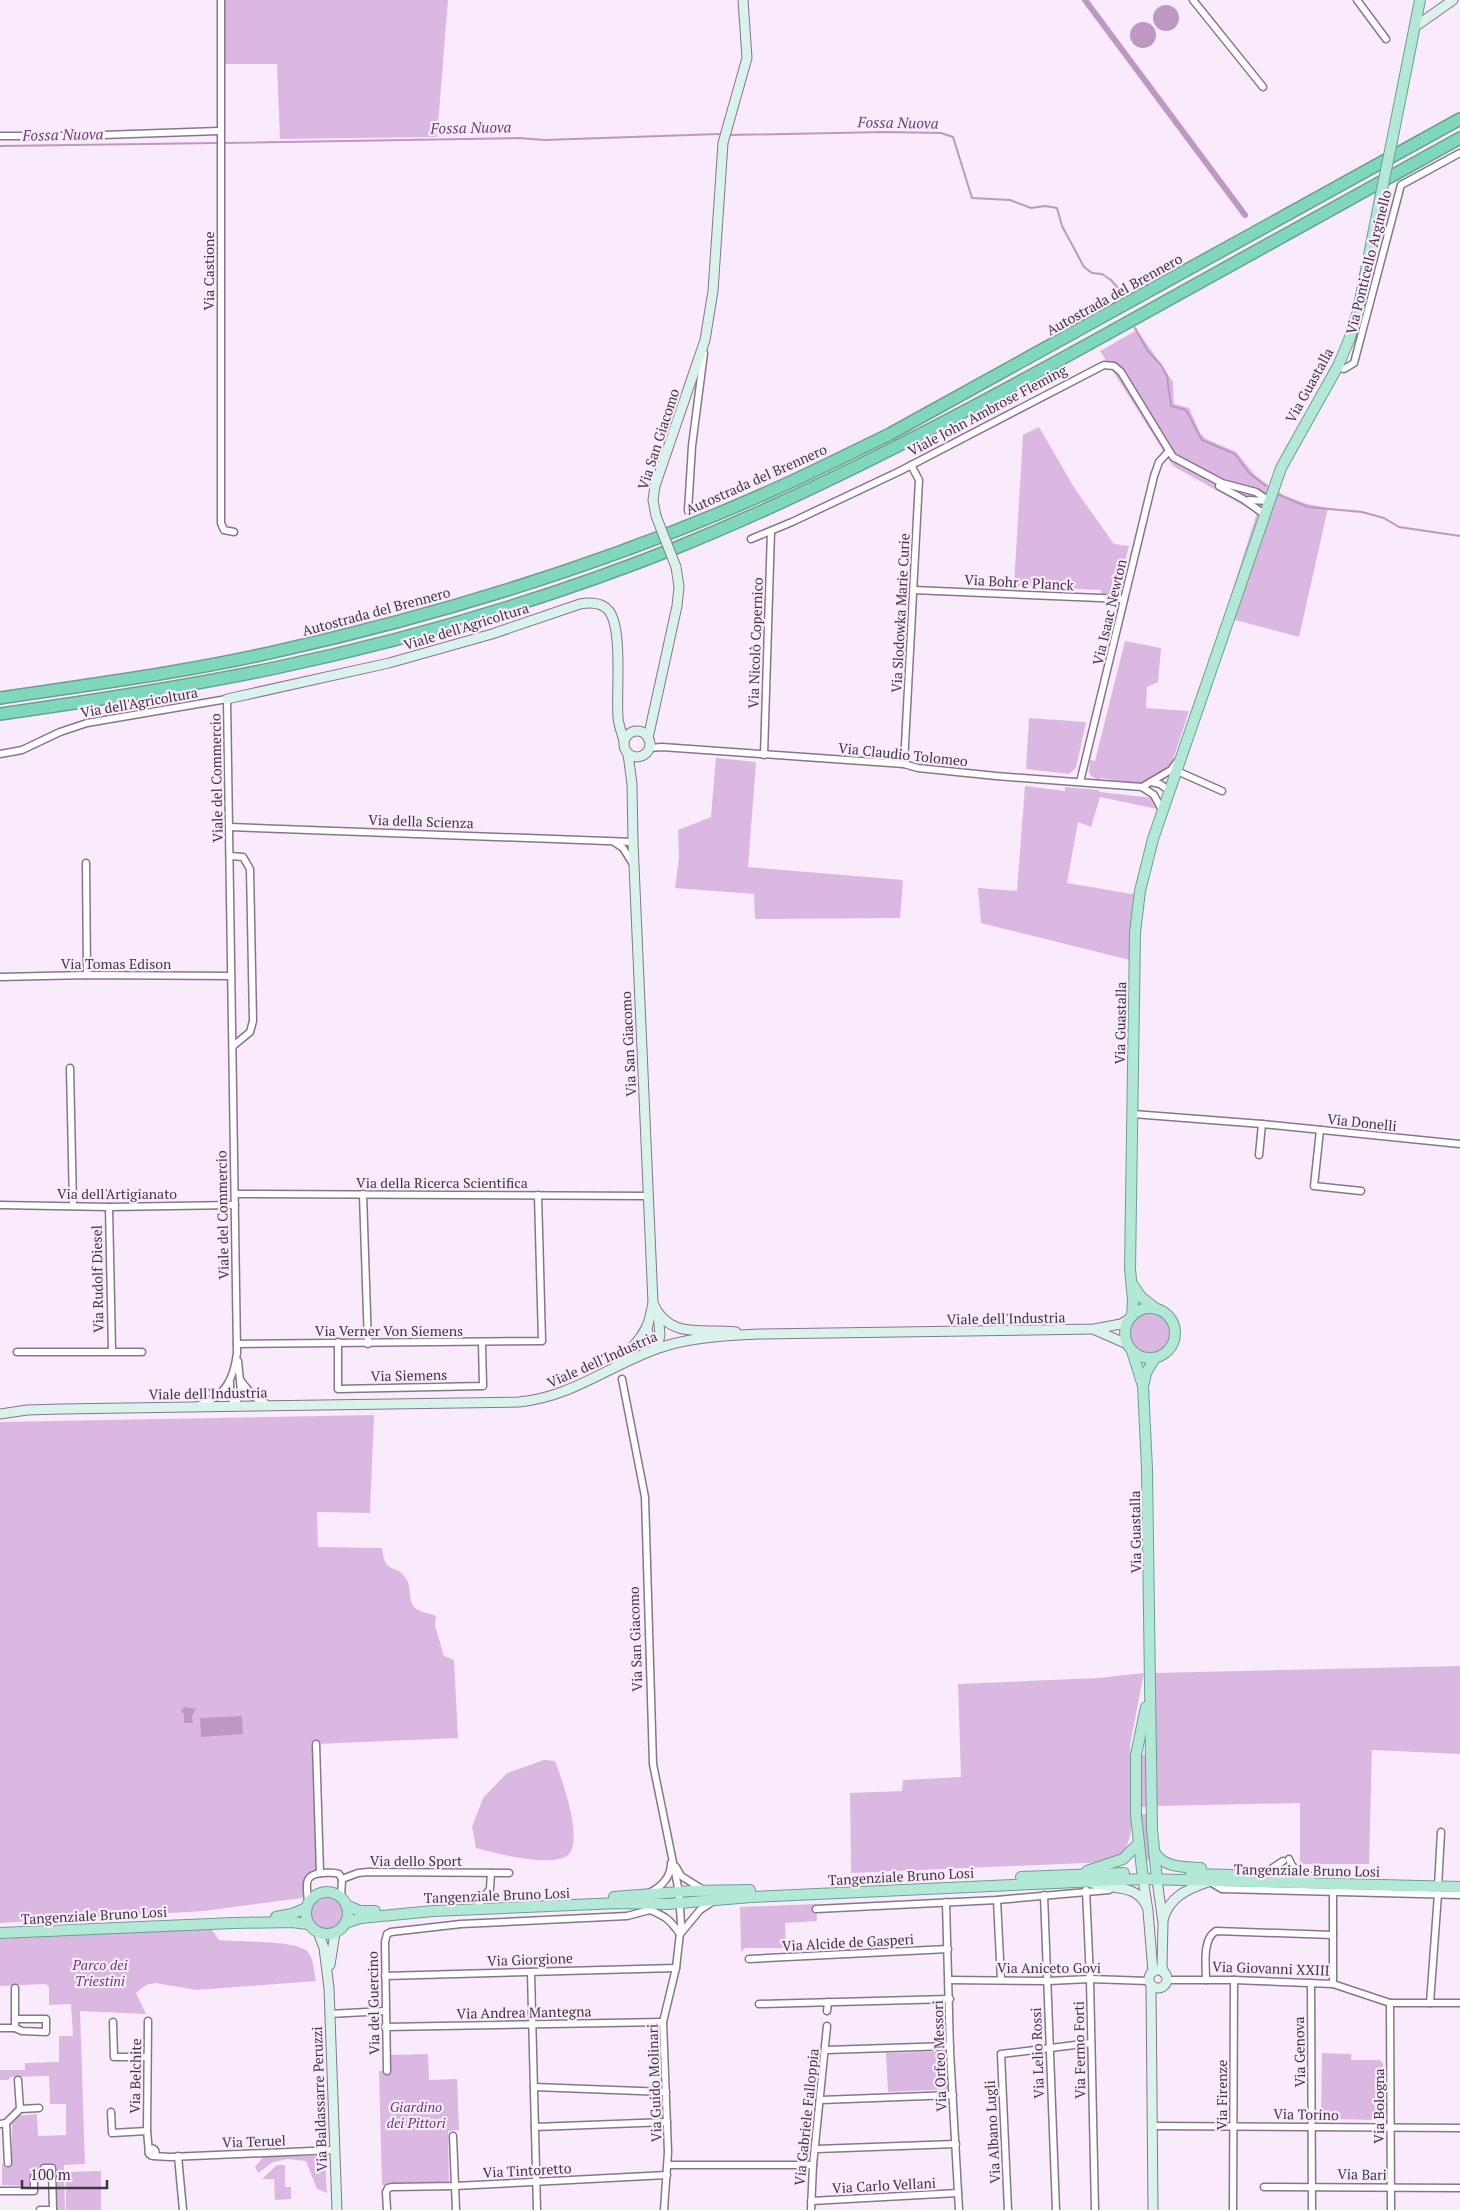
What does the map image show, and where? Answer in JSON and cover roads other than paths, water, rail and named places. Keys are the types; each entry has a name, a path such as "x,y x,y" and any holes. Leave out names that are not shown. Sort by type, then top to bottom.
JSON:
{"highway":[{"name":"Autostrada del Brennero","path":"0,698 216,664 378,627 528,583 676,530 797,479 906,426 1460,119"},
{"path":"0,714 175,687 276,668 360,648 540,596 676,548 805,492 901,446 1460,138"}],"main road":[{"name":"Via Guastalla","path":"1130,1318 1132,1282 1135,933 1142,884 1163,812 1274,486 1294,441 1338,366 1349,340 1358,311 1420,0"},
{"path":"1132,1282 1141,1297 1154,1308 1168,1315 1176,1329 1176,1337 1169,1351 1155,1358 1147,1359 1130,1348 1125,1336 1130,1318 1142,1309 1154,1308"},
{"name":"Via Guastalla","path":"1130,1348 1143,1386"},
{"name":"Via Guastalla","path":"1155,1358 1146,1373 1143,1386 1147,1469 1152,1848 1156,1877"},
{"name":"Via Guastalla","path":"1143,1876 1138,1844 1136,1810 1136,1755 1145,1716 1150,1678"},
{"path":"1136,1755 1151,1754"},
{"path":"1136,1810 1151,1810"},
{"path":"1076,1874 1123,1859 1138,1844"},
{"path":"1152,1848 1157,1858 1168,1864 1218,1870 1238,1875"},
{"name":"Tangenziale Bruno Losi","path":"345,1923 361,1918 433,1910 636,1904 680,1897 1076,1874 1143,1876 1209,1882 1460,1887"},
{"name":"Tangenziale Bruno Losi","path":"1156,1877 1262,1875 1438,1887 1460,1881"},
{"name":"Tangenziale Bruno Losi","path":"715,1895 1086,1886 1143,1876"},
{"path":"330,1892 344,1902 348,1916 345,1923 335,1933 318,1932 308,1924 307,1905 317,1894 330,1892"},
{"name":"Tangenziale Bruno Losi","path":"344,1902 360,1910 372,1911 644,1895 680,1897"},
{"name":"Tangenziale Bruno Losi","path":"0,1927 162,1919 271,1917 292,1914 307,1905"},
{"name":"Tangenziale Bruno Losi","path":"0,1933 230,1923 292,1922 308,1924"}],"street":[{"name":"Via Castione","path":"221,0 221,523 224,530 234,532"},
{"name":"Via San Giacomo","path":"688,511 692,446 713,291 722,143 747,58 743,0"},
{"path":"1193,0 1263,87"},
{"path":"1357,0 1386,39"},
{"path":"1415,24 1419,24 1452,0"},
{"path":"0,136 74,136 220,131"},
{"name":"Via Ponticello Arginello","path":"1338,366 1344,369 1354,363 1401,184 1460,153"},
{"name":"Via San Giacomo","path":"649,742 678,599 679,581 676,567 656,516 653,500 654,486 706,340"},
{"name":"Viale John Ambrose Fleming","path":"751,539 911,465 1104,364 1114,366 1122,372 1168,452 1264,514"},
{"name":"Via Isaac Newton","path":"1080,782 1154,476 1159,462 1168,452"},
{"name":"Via Slodowka Marie Curie","path":"904,764 918,480 911,465"},
{"name":"Viale John Ambrose Fleming","path":"1195,470 1225,484 1256,492"},
{"path":"1256,492 1274,486"},
{"path":"1256,492 1269,501"},
{"path":"1243,499 1258,502 1269,501"},
{"name":"Via Nicolò Copernico","path":"764,755 771,531"},
{"name":"Via Bohr e Planck","path":"914,590 1124,599"},
{"name":"Viale dell'Agricoltura","path":"227,699 399,660 492,634 580,604 591,603 602,605 607,609 614,624 618,713 624,741"},
{"name":"Via dell'Agricoltura","path":"0,754 22,750 60,732 86,723 227,699"},
{"name":"Viale del Commercio","path":"227,699 237,1344 237,1353 230,1382"},
{"path":"618,713 626,728 637,731 649,742 641,757 634,758 624,750 624,741 627,735 637,731 652,723"},
{"name":"Via Claudio Tolomeo","path":"649,742 662,747 904,764 918,768 1142,787"},
{"name":"Via San Giacomo","path":"611,1370 640,1338 648,1325 653,1303 632,784 628,754"},
{"name":"Via San Giacomo","path":"632,784 641,757"},
{"path":"1142,787 1171,770 1182,757"},
{"path":"1177,771 1222,791"},
{"path":"1151,782 1160,784 1170,791"},
{"path":"1142,787 1158,800 1163,812"},
{"path":"1149,791 1158,793 1170,791"},
{"name":"Via della Scienza","path":"229,827 633,842"},
{"path":"612,841 623,848 634,867"},
{"name":"Viale del Commercio","path":"230,856 244,857 250,869 254,1021 250,1032 233,1046"},
{"path":"86,863 87,975"},
{"name":"Via Tomas Edison","path":"0,977 87,975 232,976"},
{"path":"70,1068 73,1206"},
{"name":"Via Donelli","path":"1133,1114 1262,1124 1460,1144"},
{"path":"1259,1155 1262,1124"},
{"path":"1320,1130 1314,1186 1360,1191"},
{"name":"Via della Ricerca Scientifica","path":"235,1194 649,1196"},
{"path":"362,1194 368,1344"},
{"name":"Via Verner Von Siemens","path":"237,1344 542,1341 538,1195"},
{"name":"Via dell'Artigianato","path":"0,1205 109,1207 235,1205"},
{"name":"Via Rudolf Diesel","path":"109,1207 112,1351"},
{"name":"Via San Giacomo","path":"653,1303 657,1313 660,1335 657,1348"},
{"path":"657,1313 668,1324 678,1328 758,1334"},
{"name":"Viale dell'Industria","path":"0,1414 27,1410 490,1404 539,1400 560,1394 657,1348 702,1339 758,1334 1094,1330 1121,1324 1130,1318"},
{"path":"648,1325 648,1338 657,1348"},
{"name":"Viale dell'Industria","path":"1094,1330 1130,1348"},
{"name":"Via Siemens","path":"338,1342 338,1389 483,1386 482,1342"},
{"name":"Via Rudolf Diesel","path":"17,1352 142,1352"},
{"path":"235,1406 240,1397 237,1353"},
{"name":"Via San Giacomo","path":"622,1379 645,1497 652,1753 680,1897"},
{"path":"240,1380 254,1397 272,1406"},
{"path":"230,1382 230,1394 235,1406"},
{"path":"188,1407 210,1401 224,1390 230,1382"},
{"path":"316,1744 320,1873"},
{"path":"1430,2003 1441,1832"},
{"path":"644,1895 651,1892 668,1877 671,1871 671,1852"},
{"path":"636,1904 663,1914 671,1920 680,1934 715,1895 682,1876 677,1869 671,1852"},
{"path":"1262,1875 1288,1862 1308,1877"},
{"name":"Via dello Sport","path":"342,1879 358,1873 368,1872 509,1873"},
{"path":"307,1905 307,1880 312,1875 320,1873 337,1873 342,1879 344,1902"},
{"path":"479,1904 490,1889 491,1873"},
{"name":"Via Guastalla","path":"1143,1876 1148,1911 1151,1980"},
{"name":"Via Guastalla","path":"1156,1877 1163,1923 1162,1966 1166,1976"},
{"path":"1163,1923 1167,1910 1178,1895 1209,1882 1222,1889 1333,1891 1438,1887 1460,1895"},
{"path":"816,1909 997,1900 1044,1895 1086,1886 1100,1886 1127,1889 1143,1899 1148,1911"},
{"name":"Via Fermo Forti","path":"1086,1886 1095,2210"},
{"path":"1333,1891 1333,1984"},
{"name":"Via Lelio Rossi","path":"1044,1895 1056,2210"},
{"name":"Via Guido Molinari","path":"664,2210 668,2165 663,2022 676,1968 680,1934 680,1897"},
{"path":"997,1900 1001,1980"},
{"name":"Via Orfeo Messori","path":"946,1902 950,2046 958,2210"},
{"name":"Via del Guercino","path":"386,2072 385,1942 387,1934 400,1930 453,1924 627,1916 650,1910"},
{"path":"1206,1980 1207,1941 1210,1934 1216,1931 1333,1934"},
{"name":"Via Baldassarre Peruzzi","path":"318,1932 324,1948 328,1988 337,2210"},
{"name":"Via Baldassarre Peruzzi","path":"328,1988 335,1933"},
{"name":"Via Alcide de Gasperi","path":"749,1959 948,1949"},
{"name":"Via Giorgione","path":"385,1976 676,1968"},
{"path":"1153,2031 1161,1988 1166,1985 1166,1976 1160,1970 1151,1980 1153,2031 1153,2210"},
{"path":"531,1972 537,2210"},
{"name":"Via Giovanni XXIII","path":"1166,1976 1206,1980 1333,1984 1390,2003 1460,2002"},
{"name":"Via Aniceto Govi","path":"949,1980 1151,1980"},
{"path":"1151,1980 1161,1988"},
{"name":"Via Firenze","path":"1233,2210 1234,1980"},
{"name":"Via Genova","path":"1311,1983 1312,2210"},
{"path":"15,1988 15,2028"},
{"path":"759,2004 950,1999"},
{"path":"827,2011 828,2002"},
{"name":"Via Bologna","path":"1390,2003 1391,2210"},
{"path":"329,2014 385,2011"},
{"path":"0,2028 46,2032 46,2019 15,2019"},
{"name":"Via Belchite","path":"148,2021 147,2131 152,2152"},
{"path":"113,2022 114,2058 147,2058"},
{"name":"Via Andrea Mantegna","path":"385,2027 663,2022"},
{"name":"Via Gabriele Falloppia","path":"811,2210 813,2165 827,2026"},
{"path":"1049,2047 1091,2043"},
{"path":"826,2050 950,2046"},
{"name":"Via Albano Lugli","path":"1008,2210 1001,2054 1049,2047"},
{"path":"18,2080 20,2109"},
{"path":"534,2087 666,2092"},
{"path":"821,2100 953,2095"},
{"path":"8,2164 3,2124 20,2109 38,2108"},
{"path":"110,2112 112,2133 147,2131"},
{"path":"535,2127 667,2122"},
{"name":"Via Torino","path":"1152,2126 1460,2128"},
{"path":"454,2136 456,2210"},
{"path":"816,2149 956,2144"},
{"name":"Via Teruel","path":"152,2152 177,2156 335,2150"},
{"path":"177,2156 184,2210"},
{"path":"668,2165 813,2165"},
{"path":"40,2210 53,2210 52,2168 44,2168"},
{"name":"Via Tintoretto","path":"387,2210 386,2192 388,2188 667,2174"},
{"path":"0,2191 34,2191 34,2177"},
{"path":"1148,2210 1153,2186"},
{"name":"Via Bari","path":"1264,2187 1460,2188"},
{"name":"Via Carlo Vellani","path":"811,2201 958,2193"}],"waterway":[{"path":"1085,0 1245,215"},
{"name":"Fossa Nuova","path":"730,135 885,132 941,133 953,137 972,198 1010,200 1031,208 1045,206 1057,208 1062,226 1084,267 1092,273 1102,274 1111,280 1118,288 1120,296"},
{"name":"Fossa Nuova","path":"224,143 519,138 545,140 719,134"},
{"name":"Fossa Nuova","path":"0,146 217,143"},
{"name":"Fossa Nuova","path":"1135,328 1147,350 1161,365 1167,376 1171,406 1186,410 1202,440 1235,454 1249,473 1266,486"},
{"name":"Fossa Nuova","path":"1277,494 1308,507 1362,512 1384,518 1399,527 1460,536"}],"park label":[{"name":"Parco dei Triestini","path":"100,1972"},
{"name":"Giardino dei Pittori","path":"416,2114"}]}
